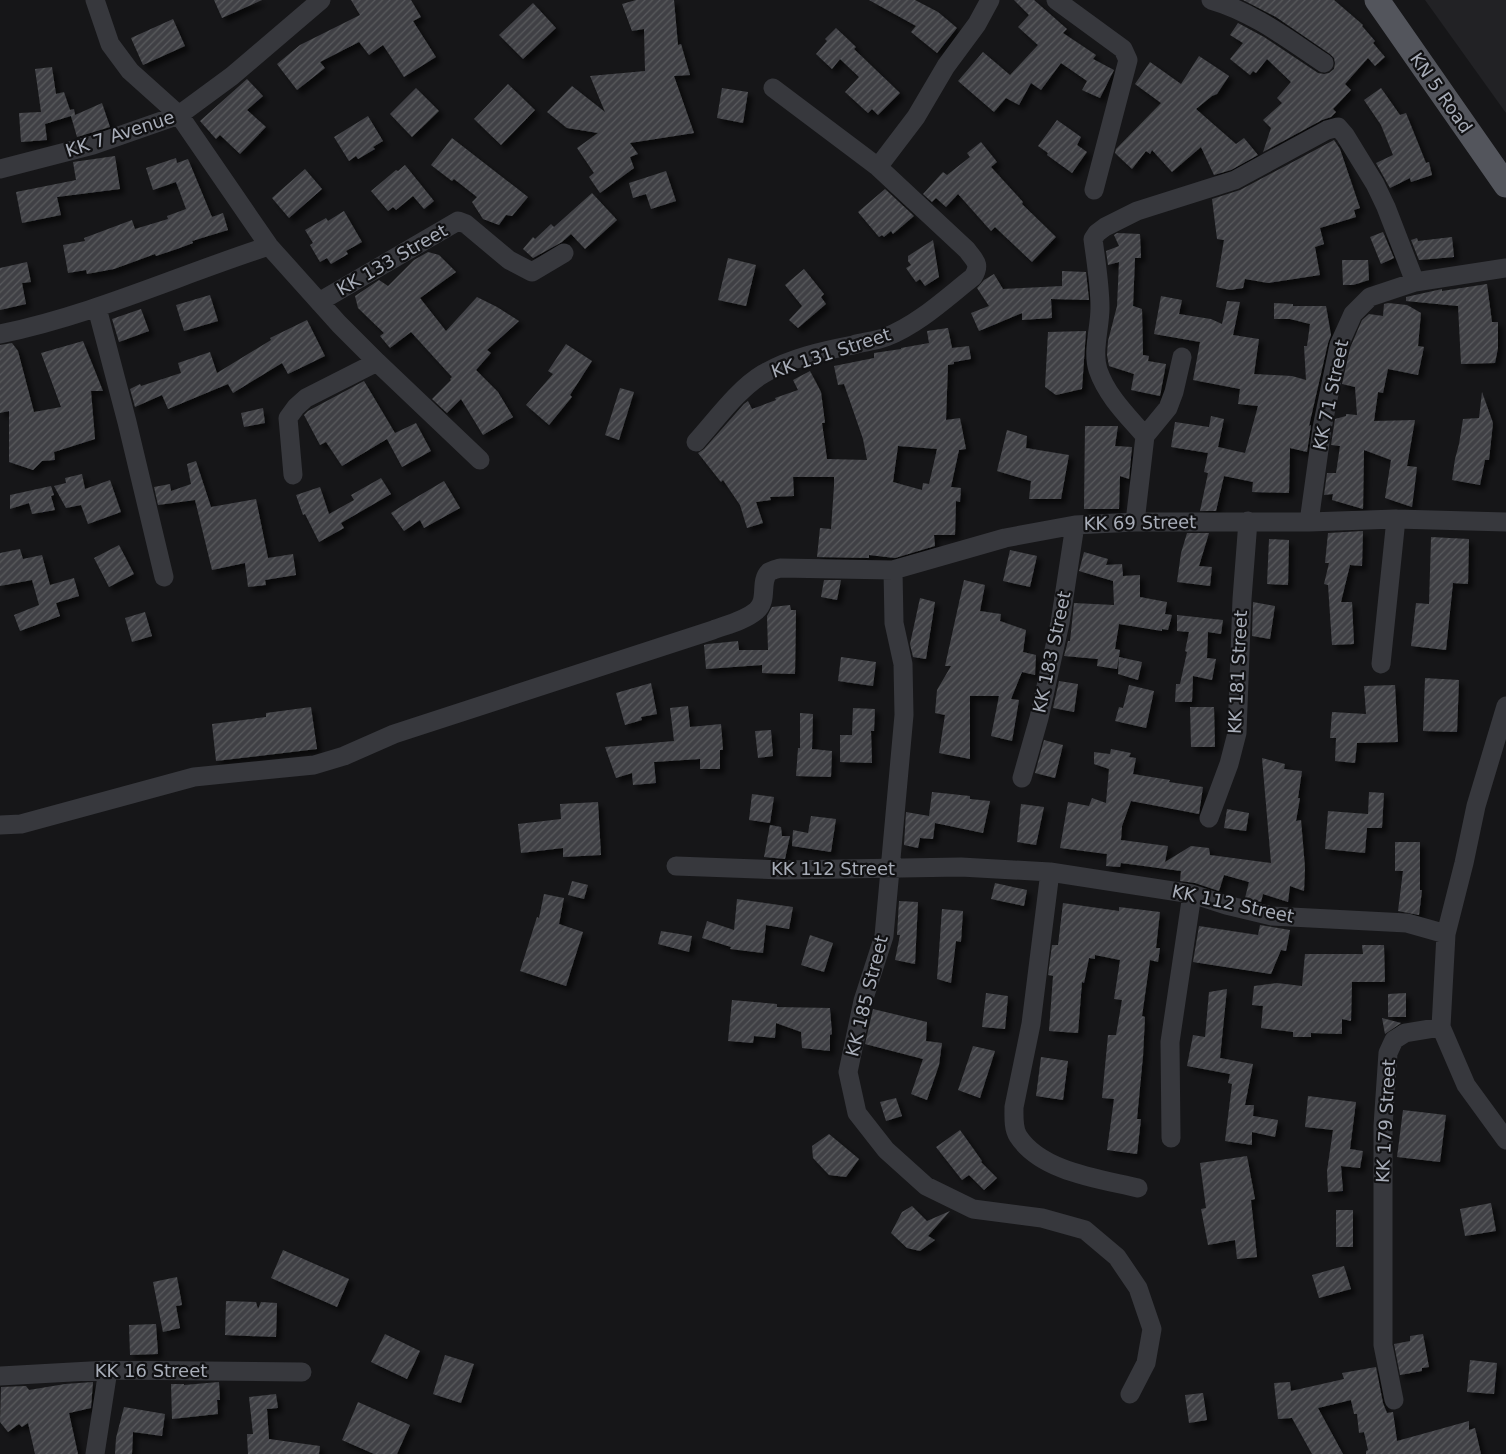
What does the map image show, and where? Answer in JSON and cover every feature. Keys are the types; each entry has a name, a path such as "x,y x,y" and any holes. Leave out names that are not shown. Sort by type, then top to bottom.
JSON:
{"main road":[{"name":"KN 5 Road","path":"1377,0 1506,185"}],"street":[{"name":"KK 133 Street","path":"95,0 110,44 130,71 179,115 269,246 319,302 377,362 480,460"},
{"name":"KK 7 Avenue","path":"0,169 93,145 179,115 232,76 321,0"},
{"path":"878,167 916,117 946,66 977,24 990,0"},
{"path":"1056,0 1123,49 1128,60 1094,190"},
{"path":"1211,0 1246,13 1324,63"},
{"name":"KK 131 Street","path":"696,442 744,389 762,375 780,366 821,352 885,338 909,326 926,314 973,277 977,270 977,264 967,250 878,167 773,88"},
{"path":"1145,436 1104,386 1097,367 1096,352 1100,292 1093,239 1105,227 1137,211 1235,180 1327,130 1338,127 1346,135 1375,184 1415,282"},
{"name":"KK 133 Street","path":"319,302 458,221 466,224 509,260 532,272 564,253"},
{"path":"0,334 25,329 133,296 207,267 269,246"},
{"name":"KK 71 Street","path":"1310,522 1322,428 1339,345 1353,314 1370,297 1415,282 1506,268"},
{"path":"96,308 128,422 164,577"},
{"path":"1135,522 1145,436 1168,408 1174,392 1182,357"},
{"path":"293,475 288,418 296,407 306,398 377,362"},
{"path":"1381,664 1396,519"},
{"name":"KK 69 Street","path":"0,825 21,824 194,777 314,765 344,756 394,734 745,618 756,611 764,600 764,581 770,572 780,568 893,570 1005,538 1075,525 1135,522 1310,522 1396,519 1506,522"},
{"name":"KK 181 Street","path":"1209,818 1229,764 1237,733 1242,599 1248,521"},
{"name":"KK 183 Street","path":"1022,778 1039,718 1060,623 1075,525"},
{"name":"KK 185 Street","path":"893,570 894,623 903,664 904,715 884,936 863,1001 848,1072 857,1113 886,1150 926,1186 973,1209 1042,1218 1085,1230 1117,1257 1138,1288 1152,1329 1146,1363 1130,1394"},
{"path":"1506,706 1501,741 1476,806 1446,934 1441,1027 1466,1085 1506,1140"},
{"name":"KK 112 Street","path":"676,866 783,870 961,867 1050,872 1192,894 1226,905 1272,916 1407,923 1446,934"},
{"path":"1050,872 1031,1024 1014,1106 1014,1124 1018,1136 1043,1160 1062,1169 1138,1188"},
{"path":"1171,1138 1170,1042 1192,894"},
{"name":"KK 179 Street","path":"1394,1400 1382,1345 1383,1126 1388,1053 1394,1040 1404,1033 1441,1027"},
{"path":"95,1454 108,1370"},
{"name":"KK 16 Street","path":"0,1376 108,1370 302,1372"}],"shaded area":[{"path":"1425,0 1506,0 1506,113"}],"building":[{"path":"214,0 262,0 222,18"},
{"path":"351,0 411,0 421,17 413,21 436,57 404,77 383,45 369,55 359,42 320,62 325,68 297,90 277,64 300,45 360,15"},
{"path":"636,0 674,0 678,45 681,44 690,75 674,76 694,133 630,143 638,154 630,157 634,168 600,193 589,177 594,173 577,148 598,133 567,128 547,112 572,86 605,112 590,76 645,71 644,29 632,31 622,4"},
{"path":"869,0 915,0 938,12 957,28 937,53 911,32 916,26"},
{"path":"1014,0 1034,0 1067,29 1063,33 1096,55 1093,59 1114,70 1100,98 1082,90 1087,81 1061,63 1041,90 1031,83 1019,105 1006,98 994,112 958,81 983,52 1010,75 1038,45 1018,27 1029,15"},
{"path":"1243,0 1334,0 1363,25 1375,41 1373,43 1385,57 1375,66 1368,58 1345,84 1351,90 1333,109 1336,112 1331,117 1263,152 1271,128 1263,120 1282,103 1277,98 1291,82 1267,59 1256,73 1253,71 1250,75 1230,59 1243,43 1230,35 1238,23 1264,37 1318,73 1329,73 1334,69 1335,63 1334,58 1330,54 1276,17"},
{"path":"533,3 556,28 523,59 499,35"},
{"path":"173,19 185,46 143,65 131,38"},
{"path":"836,28 856,47 854,49 900,93 878,115 872,109 868,113 845,92 859,77 840,59 832,69 816,54 827,41 825,39"},
{"path":"1199,56 1229,76 1217,94 1196,109 1236,144 1244,138 1258,155 1231,170 1214,175 1201,147 1172,172 1152,150 1150,154 1146,151 1132,169 1115,153 1116,149 1161,103 1135,84 1150,62 1181,84"},
{"path":"52,67 56,94 64,92 70,110 74,109 75,115 102,103 110,127 77,137 71,116 74,115 45,124 47,140 21,142 19,113 41,112 35,69"},
{"path":"247,79 263,96 247,110 266,127 240,154 220,135 216,139 200,121"},
{"path":"508,84 535,110 501,145 474,119"},
{"path":"416,88 439,111 412,137 390,114"},
{"path":"722,88 748,92 743,123 717,118"},
{"path":"1381,88 1400,115 1406,113 1426,163 1429,162 1432,175 1411,182 1410,178 1390,188 1376,163 1393,155 1381,125 1364,100"},
{"path":"368,116 383,141 373,147 375,149 358,159 356,156 349,161 334,137"},
{"path":"1057,120 1081,137 1077,145 1087,152 1072,173 1038,146"},
{"path":"452,138 528,197 512,216 506,215 499,225 483,219 472,202 477,197 454,179 452,181 431,165"},
{"path":"1334,140 1340,149 1360,208 1354,210 1356,217 1320,228 1324,244 1315,247 1320,275 1268,283 1245,279 1243,288 1230,290 1216,287 1224,240 1217,239 1212,199 1240,190"},
{"path":"981,142 997,162 991,167 1023,202 1022,204 1056,237 1032,262 995,227 991,231 958,194 946,207 936,198 932,202 923,194 943,172 947,175 970,157 967,153"},
{"path":"115,156 120,189 57,197 61,215 22,223 16,192 76,180 73,162"},
{"path":"176,158 177,163 188,159 212,217 223,213 228,230 114,269 87,274 86,270 68,273 63,245 85,241 84,238 132,220 135,229 168,219 167,216 186,209 176,182 153,190 146,168"},
{"path":"405,165 434,201 424,209 413,196 396,210 393,207 388,211 371,191"},
{"path":"305,169 322,189 289,218 272,198"},
{"path":"666,171 676,201 651,209 646,194 633,198 629,183"},
{"path":"885,189 914,216 893,234 891,231 884,237 882,235 879,237 858,212"},
{"path":"592,193 617,220 585,249 571,234 562,242 533,258 523,249 533,237 535,239 551,224 554,227"},
{"path":"344,211 362,242 346,251 348,254 331,264 327,258 320,262 310,245 313,243 305,230 326,218 328,221"},
{"path":"1383,232 1394,258 1381,264 1370,237"},
{"path":"1117,233 1140,234 1141,258 1135,258 1133,306 1142,309 1143,355 1149,356 1148,361 1166,364 1160,396 1131,390 1134,374 1109,366 1107,355 1108,341 1117,306 1119,262 1108,265 1106,251 1119,246 1114,235"},
{"path":"1452,237 1454,257 1419,260 1411,240 1417,238 1418,241"},
{"path":"933,240 939,277 925,286 920,279 916,282 906,268 911,265 908,261 908,256"},
{"path":"428,252 439,255 456,272 420,298 446,331 477,297 519,321 487,350 491,353 476,370 498,392 513,417 483,435 461,399 447,413 432,399 452,377 411,332 390,348 380,336 384,333 358,308 355,296 379,280 388,286 414,260"},
{"path":"728,258 756,265 746,306 718,300"},
{"path":"1342,260 1368,260 1369,280 1353,285 1343,285"},
{"path":"27,262 31,282 22,283 26,304 0,310 0,268"},
{"path":"804,269 824,294 821,297 826,304 798,328 789,320 802,306 785,285"},
{"path":"1062,271 1086,272 1089,300 1051,299 1052,318 1022,320 1022,313 979,331 971,313 989,306 977,288 984,280 994,274 1003,289 1062,286"},
{"path":"1487,284 1492,322 1498,322 1498,348 1495,363 1461,364 1458,306 1406,301 1406,297 1442,289 1442,291"},
{"path":"210,295 218,321 184,331 176,305"},
{"path":"1161,296 1182,300 1179,314 1211,319 1222,324 1227,301 1240,302 1233,335 1259,339 1254,374 1292,376 1306,380 1304,346 1307,346 1310,324 1290,319 1274,319 1274,303 1293,304 1293,306 1326,306 1331,335 1309,426 1311,425 1307,452 1290,448 1289,493 1252,492 1253,482 1224,476 1216,511 1200,511 1208,473 1204,472 1208,453 1171,447 1175,422 1209,427 1211,416 1224,419 1218,447 1245,453 1258,406 1238,404 1240,389 1193,380 1200,342 1154,334"},
{"path":"1384,304 1407,305 1421,313 1418,346 1424,347 1418,375 1388,369 1383,393 1378,392 1374,421 1415,420 1407,466 1417,467 1412,507 1385,498 1391,460 1364,450 1363,509 1332,500 1333,494 1324,495 1327,473 1336,473 1340,446 1331,445 1335,419 1346,416 1346,414 1357,415 1355,387 1342,384 1350,348 1362,320 1369,314 1383,316"},
{"path":"141,309 149,331 119,342 112,319"},
{"path":"307,320 325,356 288,374 282,363 233,393 228,384 168,409 162,395 135,407 130,389 140,384 141,386 181,373 178,363 210,352 217,373 271,340 270,338"},
{"path":"948,328 952,348 969,346 971,359 948,365 946,420 960,418 966,449 959,450 951,487 961,488 960,502 956,501 955,535 934,535 935,546 895,558 869,555 869,558 817,557 820,528 831,529 834,477 793,477 794,496 770,497 771,500 756,502 763,523 747,528 740,505 723,480 721,482 698,453 704,449 748,401 752,409 798,390 793,380 810,371 821,392 825,423 822,423 827,459 867,460 863,439 844,384 838,385 834,366 874,358 874,353 929,343 927,331","holes":["898,446 937,449 929,484 923,483 922,490 893,482"]},
{"path":"1086,331 1082,389 1056,395 1045,387 1048,332"},
{"path":"83,341 103,391 91,391 95,439 54,452 55,460 42,461 33,470 9,462 9,411 0,413 0,345 12,343 18,351 34,412 61,407 41,353"},
{"path":"566,344 592,361 570,395 572,397 549,425 526,405 553,374 548,371"},
{"path":"364,381 395,433 416,423 431,451 402,467 387,439 342,466 326,442 320,445 304,415 308,411"},
{"path":"620,388 634,392 619,440 605,435"},
{"path":"1482,392 1493,423 1489,460 1485,460 1480,485 1452,480 1463,419 1479,418"},
{"path":"263,408 265,423 244,427 241,413"},
{"path":"1085,426 1118,426 1115,446 1132,447 1129,479 1120,476 1119,509 1084,509"},
{"path":"1007,430 1027,436 1026,448 1069,455 1061,499 1029,499 1031,481 997,471"},
{"path":"196,461 211,507 256,499 268,558 293,554 296,575 265,580 266,585 248,587 245,563 212,570 195,500 158,505 154,487 170,484 171,491 191,484 187,464"},
{"path":"82,474 85,489 110,480 121,512 88,524 81,505 66,508 54,486 66,483 65,478"},
{"path":"381,478 391,494 341,523 344,528 319,542 305,514 303,515 296,495 320,487 329,514 354,500 351,495"},
{"path":"444,481 460,508 424,528 420,520 404,531 391,513"},
{"path":"51,486 54,495 51,496 55,510 32,514 29,503 10,509 10,495"},
{"path":"1363,531 1362,566 1350,565 1341,602 1352,602 1354,644 1332,645 1328,585 1324,584 1329,563 1325,563 1328,533"},
{"path":"1187,533 1209,533 1199,566 1212,567 1210,586 1177,582 1181,553"},
{"path":"1431,537 1469,539 1468,584 1453,583 1446,650 1411,646 1416,603 1429,604"},
{"path":"1269,539 1289,540 1288,585 1267,584"},
{"path":"119,545 134,574 109,587 94,558"},
{"path":"20,549 23,559 42,555 50,585 74,578 79,596 56,603 60,616 20,631 14,615 39,605 32,580 0,586 0,553"},
{"path":"1010,550 1037,556 1030,587 1003,581"},
{"path":"1084,552 1108,559 1106,565 1122,564 1123,576 1140,575 1140,597 1167,602 1165,614 1172,615 1168,630 1162,629 1162,631 1119,624 1115,649 1120,650 1117,669 1097,666 1098,659 1064,656 1068,641 1070,641 1074,603 1114,605 1113,581 1079,571"},
{"path":"824,580 841,580 837,600 821,597"},
{"path":"964,580 985,585 980,611 1001,614 1000,621 1026,630 1023,652 1036,655 1035,675 1022,672 1011,699 1019,700 1012,741 991,736 999,696 970,696 970,759 939,753 945,715 935,713 937,690 951,666 945,666"},
{"path":"920,598 935,602 926,659 913,657 910,644"},
{"path":"1253,602 1275,606 1270,639 1252,636"},
{"path":"790,605 791,610 796,610 795,674 762,673 762,665 706,669 704,645 738,641 739,650 768,650 767,616 772,607"},
{"path":"145,612 152,636 132,642 125,618"},
{"path":"1177,615 1223,620 1221,634 1208,632 1207,658 1216,659 1212,680 1193,676 1192,702 1175,702 1176,684 1180,684 1189,632 1177,631"},
{"path":"841,657 876,662 873,686 838,681"},
{"path":"1119,657 1142,662 1138,680 1118,674"},
{"path":"1425,678 1459,680 1457,732 1423,731"},
{"path":"1059,681 1078,684 1074,712 1053,708"},
{"path":"651,683 657,714 641,717 642,720 625,725 616,693"},
{"path":"1129,685 1154,691 1146,728 1115,721 1119,707 1123,708"},
{"path":"1395,685 1398,742 1357,743 1355,763 1335,761 1336,738 1330,738 1332,712 1366,714 1364,686"},
{"path":"688,706 690,727 721,724 723,750 720,750 720,769 700,769 700,759 654,762 656,783 633,785 632,773 616,778 605,747 674,741 670,708"},
{"path":"311,707 317,749 216,761 212,724 266,717 266,713"},
{"path":"1190,707 1214,707 1215,747 1191,747"},
{"path":"853,708 875,709 874,731 871,731 872,763 840,762 840,735 852,735"},
{"path":"800,713 813,714 812,749 832,751 831,777 796,776 798,748 800,748"},
{"path":"771,730 773,756 758,758 755,731"},
{"path":"1044,740 1063,745 1055,778 1035,773"},
{"path":"1111,749 1131,753 1129,757 1136,758 1133,774 1203,787 1199,814 1131,801 1122,826 1121,840 1168,846 1165,862 1191,846 1209,848 1210,855 1271,863 1262,758 1285,764 1284,769 1302,771 1296,821 1301,820 1305,868 1304,891 1290,886 1288,902 1263,894 1261,902 1245,898 1249,882 1224,875 1219,891 1195,883 1180,881 1181,871 1121,863 1120,867 1106,866 1107,854 1060,848 1068,802 1089,806 1092,798 1106,803 1109,769 1094,764 1094,752 1110,754"},
{"path":"932,792 970,796 970,799 990,801 983,833 935,823 933,839 920,838 918,848 904,845 906,812 929,816"},
{"path":"1369,792 1384,793 1382,828 1367,828 1365,853 1325,849 1328,811 1368,814"},
{"path":"752,794 774,797 770,823 749,820"},
{"path":"598,802 601,855 563,857 563,848 521,853 518,824 561,819 560,804"},
{"path":"1021,804 1044,807 1036,845 1017,842"},
{"path":"1227,809 1249,813 1246,831 1224,828"},
{"path":"811,816 836,819 831,852 792,846 793,830 808,833"},
{"path":"770,825 781,827 782,836 790,836 785,859 764,857"},
{"path":"1395,842 1420,842 1420,890 1422,890 1419,915 1398,911 1403,871 1395,871"},
{"path":"572,881 588,885 584,899 568,895"},
{"path":"995,883 1027,890 1024,906 991,899"},
{"path":"544,894 564,898 559,924 583,932 566,986 520,971 537,917 539,918"},
{"path":"737,899 793,907 789,929 766,925 763,953 730,949 731,947 702,938 707,921 734,930"},
{"path":"899,901 918,902 915,964 895,960 900,935 897,935"},
{"path":"1063,903 1119,911 1119,907 1160,912 1156,948 1160,948 1158,962 1150,960 1142,1016 1145,1017 1137,1119 1141,1119 1137,1154 1107,1150 1114,1099 1102,1098 1108,1035 1116,1035 1122,1000 1114,999 1120,960 1095,955 1095,959 1089,958 1084,983 1082,982 1078,1033 1049,1031 1053,976 1048,975 1052,945 1058,945"},
{"path":"942,909 963,911 961,942 956,941 951,983 937,979"},
{"path":"1260,925 1290,930 1286,951 1281,950 1271,974 1193,962 1199,926 1258,935"},
{"path":"661,931 692,936 689,952 658,944"},
{"path":"810,935 833,943 824,972 801,965"},
{"path":"1362,945 1384,945 1385,982 1352,982 1351,1021 1342,1019 1342,1034 1311,1033 1311,1037 1293,1037 1293,1032 1261,1028 1263,1006 1252,1005 1254,986 1277,983 1302,986 1305,954 1363,954"},
{"path":"1227,989 1220,1058 1253,1064 1245,1105 1254,1105 1253,1116 1278,1120 1275,1137 1252,1132 1252,1145 1225,1141 1232,1084 1228,1083 1230,1074 1187,1066 1193,1035 1205,1037 1209,992"},
{"path":"986,993 1008,996 1005,1029 982,1027"},
{"path":"1406,993 1406,1017 1388,1017 1388,994"},
{"path":"732,1000 777,1004 777,1007 830,1008 832,1034 830,1035 830,1051 802,1048 801,1032 776,1023 775,1038 754,1036 753,1043 728,1041"},
{"path":"873,1009 927,1022 926,1041 942,1043 939,1065 927,1100 911,1094 923,1059 865,1044"},
{"path":"1382,1018 1401,1023 1385,1034"},
{"path":"973,1046 995,1051 980,1098 958,1090"},
{"path":"1041,1057 1068,1061 1063,1100 1036,1096"},
{"path":"1308,1096 1356,1102 1350,1149 1363,1151 1360,1168 1341,1166 1343,1191 1328,1192 1327,1171 1333,1130 1305,1127"},
{"path":"896,1098 902,1116 886,1121 880,1102"},
{"path":"1403,1110 1446,1115 1440,1162 1397,1157"},
{"path":"960,1130 981,1162 997,1178 984,1190 969,1175 962,1180 936,1147"},
{"path":"829,1134 859,1159 846,1177 829,1175 813,1158 812,1146"},
{"path":"1247,1156 1255,1199 1251,1200 1257,1257 1237,1259 1235,1240 1208,1245 1201,1209 1206,1208 1200,1163"},
{"path":"1491,1203 1496,1231 1465,1236 1460,1209"},
{"path":"912,1206 927,1221 950,1211 928,1236 935,1240 920,1251 907,1248 891,1233 902,1212"},
{"path":"1336,1210 1353,1210 1353,1247 1336,1247"},
{"path":"283,1250 349,1279 337,1307 271,1278"},
{"path":"1344,1266 1351,1289 1319,1298 1312,1275"},
{"path":"177,1277 182,1305 176,1306 180,1328 163,1332 153,1282"},
{"path":"226,1301 256,1302 258,1309 261,1302 277,1303 276,1337 225,1335"},
{"path":"156,1324 158,1354 130,1355 129,1325"},
{"path":"385,1334 420,1351 407,1379 371,1362"},
{"path":"1423,1334 1429,1367 1422,1368 1422,1371 1400,1375 1394,1344 1410,1341 1410,1336"},
{"path":"445,1355 474,1364 461,1403 433,1394"},
{"path":"1470,1360 1497,1363 1494,1394 1467,1392"},
{"path":"1376,1367 1383,1403 1387,1413 1393,1412 1397,1441 1469,1421 1469,1430 1475,1428 1481,1454 1366,1454 1368,1450 1364,1432 1359,1433 1357,1414 1354,1414 1351,1400 1318,1408 1343,1454 1312,1454 1292,1418 1278,1419 1274,1383 1290,1382 1291,1391 1344,1379 1342,1373"},
{"path":"93,1382 91,1408 69,1413 78,1454 35,1454 28,1423 22,1427 19,1424 8,1432 0,1422 1,1387 26,1386 29,1390"},
{"path":"219,1382 220,1400 217,1400 218,1414 172,1419 171,1384 184,1385"},
{"path":"1203,1393 1207,1420 1189,1423 1185,1395"},
{"path":"276,1394 278,1408 267,1409 269,1439 320,1446 319,1454 248,1454 247,1434 253,1434 249,1397"},
{"path":"358,1402 410,1425 397,1454 374,1454 342,1440"},
{"path":"124,1407 165,1414 162,1436 133,1432 132,1454 115,1454 116,1438"}]}
